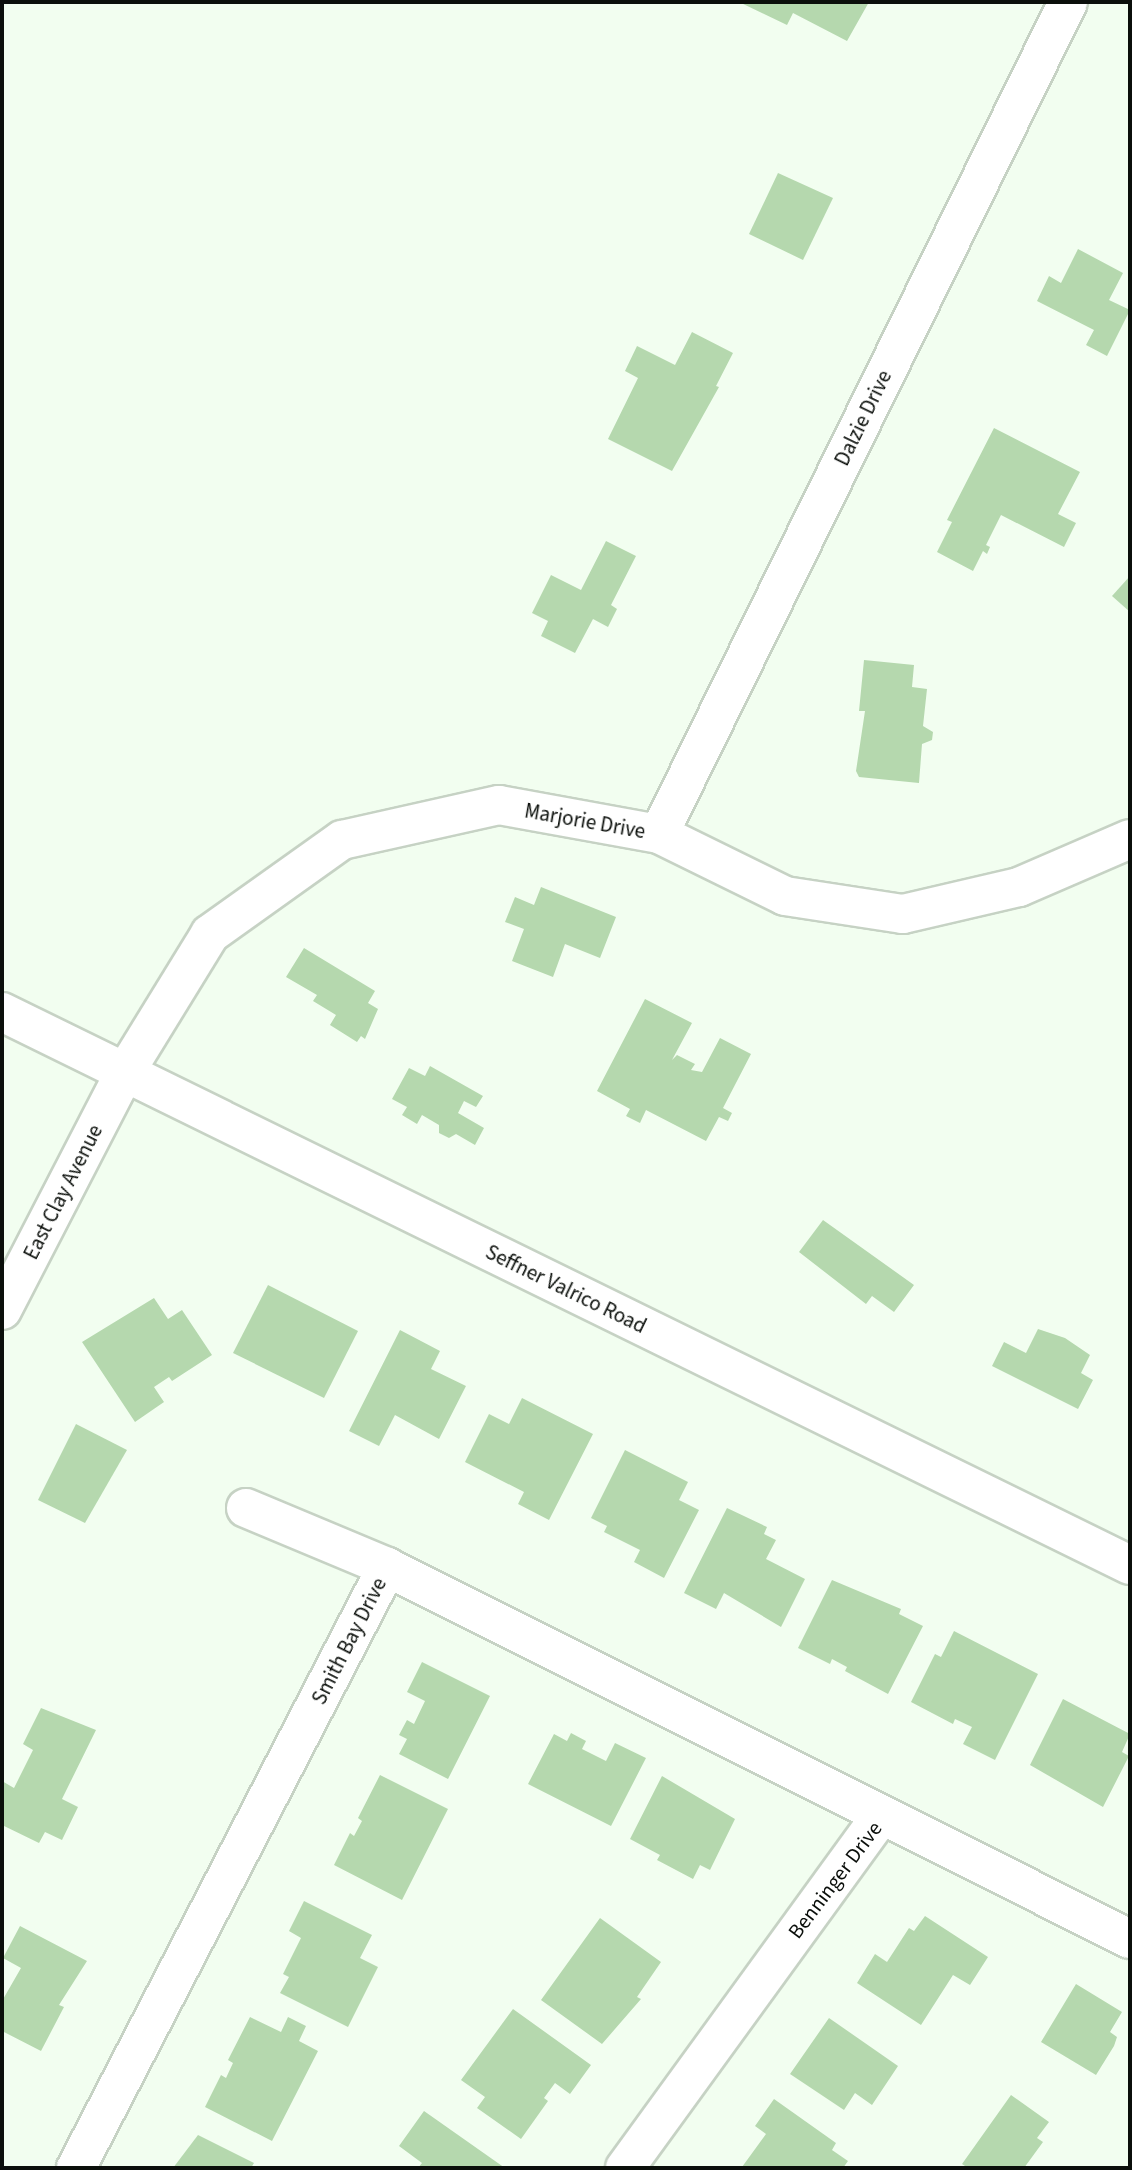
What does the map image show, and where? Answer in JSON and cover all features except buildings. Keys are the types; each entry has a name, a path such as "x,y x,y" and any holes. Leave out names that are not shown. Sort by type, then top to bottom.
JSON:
{"street":[{"name":"Dalzie Drive","path":"659,834 1068,2"},
{"name":"Marjorie Drive","path":"124,1074 210,934 342,840 499,805 659,834 785,895 903,914 1019,887 1130,839"},
{"name":"Seffner Valrico Road","path":"2,1013 1130,1565"},
{"name":"East Clay Avenue","path":"2,1310 124,1074"},
{"path":"246,1508 387,1567"},
{"name":"Smith Bay Drive","path":"76,2168 387,1567 881,1815"},
{"name":"Benninger Drive","path":"625,2168 881,1815 1130,1939"}]}
